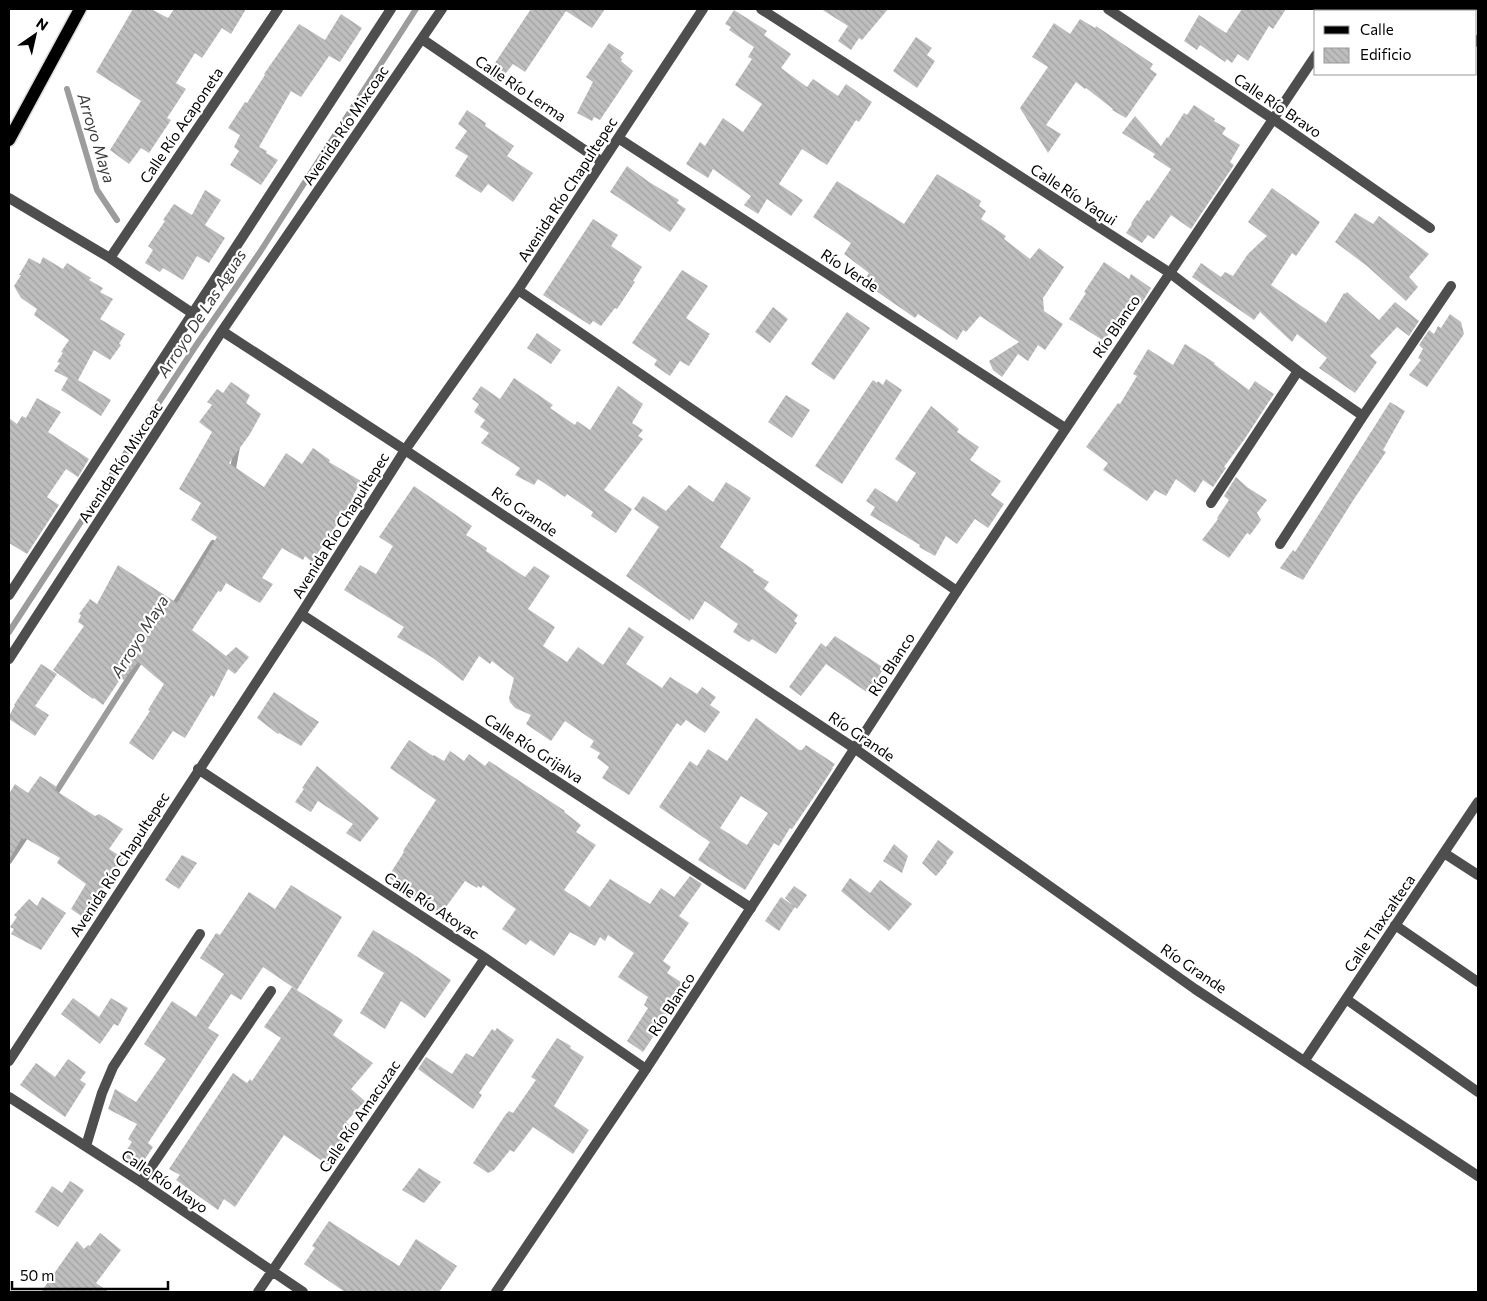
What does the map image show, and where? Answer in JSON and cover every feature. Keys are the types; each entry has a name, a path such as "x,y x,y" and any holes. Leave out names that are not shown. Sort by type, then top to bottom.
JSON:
{"main road":[{"path":"9,140 80,9"}],"street":[{"name":"Calle Río Acaponeta","path":"110,258 278,9"},
{"name":"Avenida Río Mixcoac","path":"9,595 390,9"},
{"name":"Avenida Río Mixcoac","path":"9,659 222,331 442,9"},
{"name":"Avenida Río Chapultepec","path":"9,1061 301,614 405,450 518,290 703,9"},
{"name":"Calle Río Yaqui","path":"761,9 1170,273 1298,371 1363,416"},
{"name":"Calle Río Bravo","path":"1108,9 1273,119 1430,228"},
{"name":"Calle Río Lerma","path":"422,39 602,162"},
{"name":"Río Blanco","path":"496,1292 646,1069 854,748 1065,428 1314,58"},
{"name":"Río Verde","path":"618,138 1065,428"},
{"path":"9,198 110,258 192,313"},
{"path":"1280,544 1363,416 1451,286"},
{"path":"518,290 957,591"},
{"name":"Río Grande","path":"222,331 854,748 1187,983 1478,1176"},
{"path":"1211,503 1298,371"},
{"name":"Calle Río Grijalva","path":"301,614 751,908"},
{"name":"Calle Río Atoyac","path":"198,769 485,958 646,1069"},
{"name":"Calle Tlaxcalteca","path":"1304,1060 1478,802"},
{"path":"1444,853 1478,875"},
{"path":"1396,925 1478,982"},
{"path":"86,1146 102,1093 113,1068 200,934"},
{"name":"Calle Río Amacuzac","path":"258,1292 485,958"},
{"path":"141,1182 271,991"},
{"path":"1346,999 1478,1092"},
{"name":"Calle Río Mayo","path":"9,1097 141,1182 303,1292"}],"building":[{"path":"133,9 151,9 168,18 174,9 246,9 231,34 222,28 202,58 195,53 176,83 186,89 167,118 171,120 149,153 141,148 129,164 110,150 141,101 96,72"},
{"path":"531,9 605,9 592,28 566,11 525,72 513,64 498,83 487,75"},
{"path":"821,9 888,9 862,40 859,38 851,50 838,41 848,26"},
{"path":"1242,9 1286,9 1273,29 1269,26 1248,61 1238,54 1232,63 1227,59 1225,62 1200,45 1197,50 1184,41 1199,15 1226,33"},
{"path":"734,10 767,31 764,35 791,54 781,68 807,87 813,79 838,96 846,84 872,102 859,122 856,120 827,165 802,149 779,184 803,200 791,216 767,199 758,214 744,205 751,196 713,169 708,178 686,164 700,142 705,146 723,118 743,132 762,104 735,85 752,59 748,57 754,47 729,30 731,27 725,24"},
{"path":"341,14 362,28 340,62 329,56 301,97 291,91 259,147 278,160 261,185 230,165 239,151 234,147 240,135 228,128 245,102 247,103 264,74 299,24 325,40"},
{"path":"1080,19 1095,28 1096,26 1153,64 1150,69 1157,74 1126,118 1112,110 1076,82 1046,125 1061,134 1048,153 1020,108 1048,67 1032,57 1054,23 1070,34"},
{"path":"916,37 932,48 927,55 935,61 917,88 893,71"},
{"path":"609,43 624,53 620,58 622,59 621,61 633,71 600,120 594,117 592,121 577,113 593,82 586,77"},
{"path":"1194,105 1226,128 1222,134 1240,145 1230,162 1234,165 1191,229 1171,215 1154,239 1148,235 1142,243 1126,233 1147,200 1149,201 1171,169 1153,157 1155,154 1122,133 1135,116 1161,146 1184,113 1187,115"},
{"path":"467,110 486,123 485,126 514,146 507,156 533,173 513,202 488,184 481,193 455,176 468,156 455,148 467,131 458,124"},
{"path":"627,166 679,200 677,203 686,209 670,232 610,192"},
{"path":"937,174 981,201 979,206 986,211 981,219 1006,236 1004,239 1030,259 1039,248 1064,267 1043,298 1044,311 1063,324 1045,350 1038,345 1028,361 1018,354 1002,377 993,370 989,361 1019,342 980,316 966,332 963,330 957,340 918,314 915,318 863,282 869,273 844,254 851,243 813,217 837,181 904,224"},
{"path":"1272,188 1320,222 1296,256 1292,253 1271,285 1326,323 1344,293 1347,292 1379,320 1395,302 1419,321 1409,336 1397,327 1370,356 1377,362 1355,393 1319,368 1327,358 1297,334 1292,342 1260,312 1254,320 1192,277 1201,263 1221,277 1225,272 1233,276 1248,254 1267,236 1248,222"},
{"path":"205,190 221,200 205,225 225,238 209,263 197,256 183,280 163,268 160,272 145,263 153,250 148,246 174,204 192,215"},
{"path":"1355,213 1373,224 1379,216 1429,254 1409,277 1418,287 1406,301 1367,266 1335,242"},
{"path":"593,219 618,235 611,246 642,267 633,281 635,282 617,309 615,308 601,326 593,321 590,325 543,295"},
{"path":"43,257 63,269 67,263 91,278 89,280 103,288 100,292 113,299 100,319 125,334 119,344 121,345 110,360 94,350 78,380 111,400 101,416 61,390 68,378 54,371 60,363 57,362 63,353 61,352 69,340 34,315 37,309 21,298 14,286 29,258 40,264"},
{"path":"1104,262 1129,279 1131,274 1151,288 1141,304 1132,298 1104,341 1069,319"},
{"path":"682,270 708,286 686,318 710,334 689,366 680,361 670,376 654,365 657,360 632,343"},
{"path":"773,307 788,319 770,343 755,332"},
{"path":"847,312 870,328 834,380 811,364"},
{"path":"1450,314 1461,322 1464,334 1427,387 1409,375 1421,360 1418,358 1423,349 1419,345 1429,330 1434,334 1438,326 1441,328"},
{"path":"537,333 561,350 551,364 527,348"},
{"path":"1185,344 1215,363 1249,390 1255,381 1274,394 1224,467 1226,468 1213,487 1203,480 1195,493 1176,479 1166,496 1155,490 1147,501 1103,470 1108,463 1086,447 1118,403 1120,404 1137,376 1133,374 1148,349 1173,365"},
{"path":"514,378 553,405 550,408 575,425 577,421 590,430 618,386 643,404 632,423 643,430 638,436 643,439 604,490 632,509 616,533 591,516 593,512 567,494 565,497 538,479 534,485 515,475 520,468 481,443 489,433 480,427 485,420 474,412 479,404 472,399 481,386 500,399"},
{"path":"886,379 902,390 842,484 815,466 873,380 883,385"},
{"path":"231,382 250,395 246,403 261,414 250,434 229,463 264,487 286,453 302,464 313,448 330,460 329,462 361,481 353,496 355,497 312,562 305,556 303,560 282,548 262,578 273,584 260,603 226,583 221,592 218,591 192,630 226,656 236,647 249,657 235,674 228,669 214,697 211,695 185,738 173,731 153,760 129,743 150,711 148,710 164,684 138,662 124,680 121,678 103,705 53,670 84,626 78,622 81,615 79,614 90,599 97,604 118,565 177,603 197,571 217,537 191,520 201,503 179,489 212,432 199,422 212,405 207,402 217,389 223,393"},
{"path":"786,395 810,410 792,438 768,422"},
{"path":"37,398 61,412 48,432 89,459 78,477 66,469 47,497 59,505 27,554 9,543 9,418 17,424 22,416 26,418"},
{"path":"1390,402 1405,411 1383,450 1386,452 1303,580 1280,568 1293,550 1295,552"},
{"path":"931,406 959,429 957,432 979,447 970,460 1001,481 991,495 1004,504 988,528 975,519 957,544 946,536 935,556 870,515 875,507 866,501 875,488 897,502 916,473 895,459"},
{"path":"1236,477 1267,500 1257,513 1261,520 1250,535 1247,533 1229,558 1202,540 1218,519 1229,500 1224,496"},
{"path":"726,482 751,498 720,547 769,582 764,589 798,615 794,621 797,623 776,654 752,639 749,642 733,632 738,624 705,601 693,620 691,618 690,621 626,576 659,527 634,509 643,496 666,511 689,485 713,502"},
{"path":"414,486 472,526 466,535 487,548 486,551 525,577 534,566 550,576 528,609 555,627 543,646 567,662 578,647 603,665 629,627 644,637 626,664 662,688 670,677 697,694 702,687 716,697 710,705 720,712 705,733 686,720 681,726 677,723 629,795 602,778 609,767 597,758 600,753 590,747 594,741 565,721 551,741 526,724 531,715 515,708 510,702 509,698 514,678 492,661 490,664 479,656 463,681 433,658 397,637 404,627 344,590 360,565 376,574 393,546 379,537"},
{"path":"835,636 884,668 868,693 826,664 801,696 789,687 821,643 826,647"},
{"path":"41,664 57,674 35,706 49,715 35,736 9,719 9,716 14,705"},
{"path":"274,692 319,722 301,746 278,734 257,718"},
{"path":"756,718 799,750 802,750 806,745 835,764 779,846 774,843 745,890 698,860 710,842 659,807 690,761 697,766 708,749 727,761","holes":["741,796 768,813 747,845 720,828"]},
{"path":"409,740 444,761 450,751 464,761 469,754 485,766 489,761 565,811 581,825 576,832 596,845 564,890 590,907 610,879 650,904 661,888 674,897 690,876 702,884 679,916 689,923 663,961 671,967 667,973 687,986 643,1052 627,1041 648,1008 644,1005 648,997 618,977 634,953 608,935 605,941 600,937 595,946 570,932 554,956 530,940 526,945 502,929 516,909 483,885 481,888 478,886 477,888 465,881 443,911 439,909 437,913 403,891 405,888 388,877 436,800 390,768"},
{"path":"317,766 379,818 360,842 346,833 353,824 318,801 311,812 295,802"},
{"path":"40,776 57,787 55,790 95,816 99,814 123,829 109,849 123,858 115,874 113,873 84,918 71,909 86,884 57,863 60,858 22,838 9,860 9,794 15,784 28,793"},
{"path":"938,840 954,852 936,876 922,863"},
{"path":"894,844 908,856 902,873 883,861"},
{"path":"182,855 197,863 179,889 165,880"},
{"path":"850,878 870,893 880,880 912,904 889,931 841,891"},
{"path":"291,885 342,917 297,990 263,967 241,1000 231,994 208,1028 219,1035 148,1143 153,1147 139,1168 122,1157 132,1142 128,1139 137,1124 108,1109 115,1089 136,1102 166,1059 144,1044 172,1001 196,1017 224,974 200,958 216,933 220,935 249,892 275,909"},
{"path":"794,886 807,895 797,909 795,907 779,931 765,921 781,897 794,906 785,898"},
{"path":"42,897 66,913 41,950 11,934 14,929 10,927 17,917 14,915 29,899 37,906"},
{"path":"373,930 451,980 425,1018 401,1001 385,1029 360,1013 384,973 357,956"},
{"path":"292,987 343,1020 333,1035 373,1063 351,1089 365,1101 346,1122 354,1128 328,1165 284,1135 235,1207 224,1199 218,1210 176,1180 180,1175 169,1169 233,1073 247,1083 250,1079 252,1081 281,1038 264,1027"},
{"path":"73,998 99,1017 111,998 128,1008 118,1026 114,1024 100,1044 61,1014"},
{"path":"497,1028 514,1040 479,1093 482,1095 473,1109 418,1069 426,1057 452,1074 466,1053 473,1057 492,1029 495,1031"},
{"path":"557,1038 571,1046 570,1048 584,1057 554,1106 589,1130 573,1154 533,1127 514,1152 510,1150 494,1170 488,1173 473,1163 506,1114 509,1111 513,1113 536,1080 531,1077"},
{"path":"68,1059 86,1072 80,1080 86,1084 65,1117 20,1085 36,1063 55,1077"},
{"path":"419,1168 441,1182 424,1203 402,1190"},
{"path":"70,1181 84,1190 58,1227 35,1212 52,1186 62,1193"},
{"path":"329,1221 399,1266 416,1239 457,1266 439,1292 345,1292 304,1264 315,1248 312,1246"},
{"path":"100,1233 121,1250 96,1283 109,1292 41,1292 77,1241 84,1249 88,1245 90,1246"}],"waterway":[{"name":"Arroyo De Las Aguas","path":"9,632 195,347 260,252 416,9"},
{"name":"Arroyo Maya","path":"67,89 97,190 117,220"},
{"name":"Arroyo Maya","path":"232,474 237,447"},
{"name":"Arroyo Maya","path":"172,609 213,543"},
{"name":"Arroyo Maya","path":"53,797 143,656"},
{"name":"Arroyo Maya","path":"9,861 27,834"}]}
